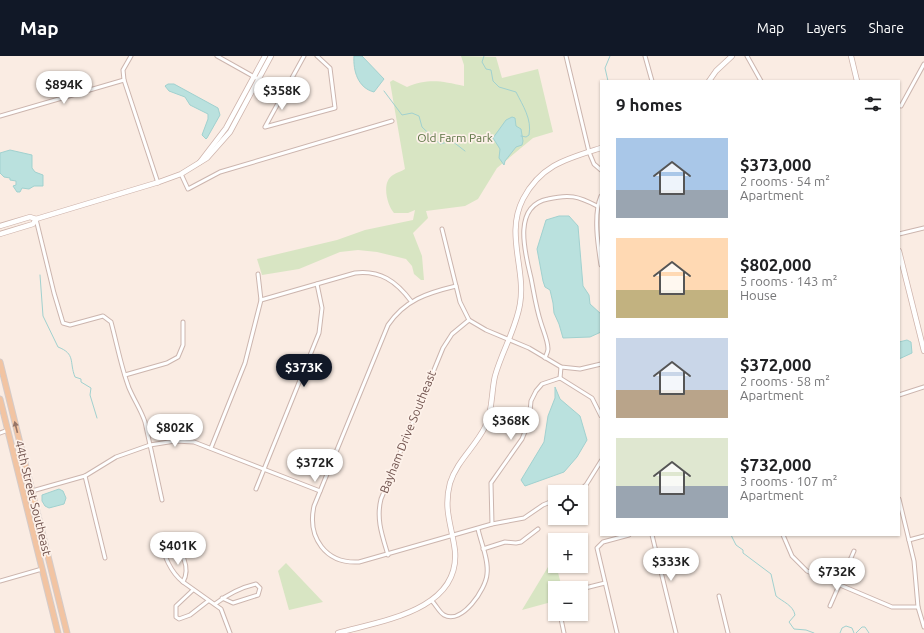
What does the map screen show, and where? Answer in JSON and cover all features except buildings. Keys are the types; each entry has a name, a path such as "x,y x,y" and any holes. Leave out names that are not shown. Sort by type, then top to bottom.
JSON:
{"main road":[{"name":"44th Street Southeast","path":"0,362 67,632"},
{"name":"44th Street Southeast","path":"0,399 57,630"},
{"path":"8,430 13,441 20,442"},
{"path":"20,481 26,489 32,491"},
{"path":"42,569 49,572 58,598"},
{"path":"52,608 56,613 62,614"},
{"path":"57,630 60,627 67,632"}],"street":[{"path":"131,56 123,70 124,80 158,183"},
{"path":"217,56 283,93"},
{"path":"256,77 265,56"},
{"path":"0,226 30,217 36,219 158,183 182,174 199,163 222,133 256,77 271,56"},
{"path":"304,56 265,127 335,108 330,68 317,56"},
{"path":"566,56 589,152 594,164 600,169"},
{"path":"645,56 652,80"},
{"path":"711,80 716,71 732,56"},
{"path":"747,56 760,80"},
{"path":"851,56 857,80"},
{"path":"901,106 924,64"},
{"path":"0,116 124,80"},
{"path":"182,174 188,189 220,172 392,121"},
{"path":"338,633 412,612 432,601 446,586 452,574 455,555 447,510 450,485 458,466 480,436 487,423 491,411 495,377 509,340 520,304 521,290 514,225 522,200 539,176 548,168 564,160 600,148"},
{"path":"545,358 548,349 535,303 525,252 524,237 527,214 532,206 540,200 571,195 597,206"},
{"path":"600,198 597,206 598,248 600,259"},
{"path":"0,234 33,224 36,219"},
{"path":"36,219 60,320 66,325 99,317 108,318 111,322 125,375 133,396 141,410 162,500"},
{"path":"9,232 18,225 21,220"},
{"path":"900,234 924,228"},
{"path":"442,229 461,306 469,320 486,330 529,348 561,367 580,369 600,364"},
{"path":"900,255 924,351"},
{"path":"261,300 355,273 368,272 386,276 402,289 411,301"},
{"path":"211,448 245,363 261,300 258,274"},
{"path":"256,489 319,333 322,308 317,284"},
{"path":"456,286 430,292 411,301 395,315 386,330 314,506 311,518 314,534 323,549 334,557 346,561 360,562 492,524 524,518 548,503"},
{"name":"Bayham Drive Southeast","path":"388,555 378,522 378,512 381,499 442,348 452,334 469,320"},
{"path":"125,375 167,363 178,357 183,345 183,322"},
{"path":"560,378 561,367"},
{"path":"560,378 592,398 600,414"},
{"path":"492,524 491,483 522,439 529,422 531,401 536,391 542,384 560,378"},
{"path":"900,395 924,387"},
{"path":"0,433 8,430"},
{"path":"32,491 85,476 116,457 150,445 164,442 185,441 211,448 320,492"},
{"path":"586,485 600,462"},
{"path":"85,476 105,558"},
{"path":"900,503 916,570 918,607 924,626"},
{"path":"432,601 444,615 452,616 468,610 485,582 487,575 478,529"},
{"path":"483,549 505,542 521,542 538,529"},
{"path":"618,633 597,548 604,542 625,536"},
{"path":"652,536 676,633"},
{"path":"783,536 788,549 803,568 892,607 918,607"},
{"path":"909,540 924,536"},
{"path":"183,582 188,573 186,564 176,546 170,541 167,541 164,546 172,572 183,582 193,590 221,609 230,633"},
{"path":"830,606 854,551"},
{"path":"0,580 42,569"},
{"path":"588,587 605,583"},
{"path":"214,604 225,595 250,586 256,584 260,588 258,595 233,603 222,598"},
{"path":"193,590 176,606 176,617 179,619 190,615 208,601"},
{"path":"719,596 728,633"},
{"path":"561,621 564,633"}],"green space":[{"name":"Old Farm Park","path":"461,56 496,57 502,78 538,69 553,132 533,138 497,168 478,199 465,206 426,211 428,218 413,233 422,256 424,280 421,280 414,274 412,266 406,259 377,252 358,250 340,252 299,269 262,275 257,259 337,240 365,230 413,220 415,210 408,213 394,213 389,205 386,194 389,178 405,169 390,82 393,80 407,87 428,81 464,86 464,65"},
{"path":"286,563 323,602 289,610 278,571"},
{"path":"548,567 548,573 558,573 560,581 548,581 548,603 522,610"}],"water":[{"path":"354,56 362,56 384,79 374,92 364,87 360,83 354,67"},
{"path":"168,84 174,84 218,108 220,115 206,139 202,135 208,119 208,114 190,105 185,97 169,91 165,86"},
{"path":"512,117 515,118 516,126 521,129 523,141 522,145 516,147 505,161 504,165 499,158 500,149 493,138 506,120"},
{"path":"10,150 32,155 32,168 35,172 43,175 43,186 34,186 29,189 22,188 20,192 17,192 13,186 16,185 16,181 4,177 0,173 0,153"},
{"path":"559,216 569,216 578,226 583,286 589,295 590,304 600,313 600,332 590,337 563,338 554,313 550,290 545,287 543,281 537,249 546,220"},
{"path":"907,340 911,342 912,353 900,359 900,342"},
{"path":"555,387 560,399 580,416 587,440 577,457 564,472 525,486 521,480 544,442 548,416 555,398"},
{"path":"59,489 63,491 66,498 64,504 49,508 45,506 42,501 42,495"}],"waterway":[{"path":"484,56 482,62 486,69 491,70 493,81 499,87 516,92 524,108 530,129 529,135 526,137 521,136"},
{"path":"608,80 605,68 610,56"},
{"path":"384,91 402,115 412,113 419,116 422,127 440,144 452,141 465,151"},
{"path":"40,275 43,316 58,347 70,356 75,377 81,379 81,382 91,388 90,395 97,418"},
{"path":"732,536 736,545 743,550 743,553 771,574 776,596 790,606 794,612 795,615 789,622 794,629 806,630 814,633"},
{"path":"840,633 842,628 846,626 852,628 854,633"},
{"path":"856,633 862,627 865,627 869,633"}]}
